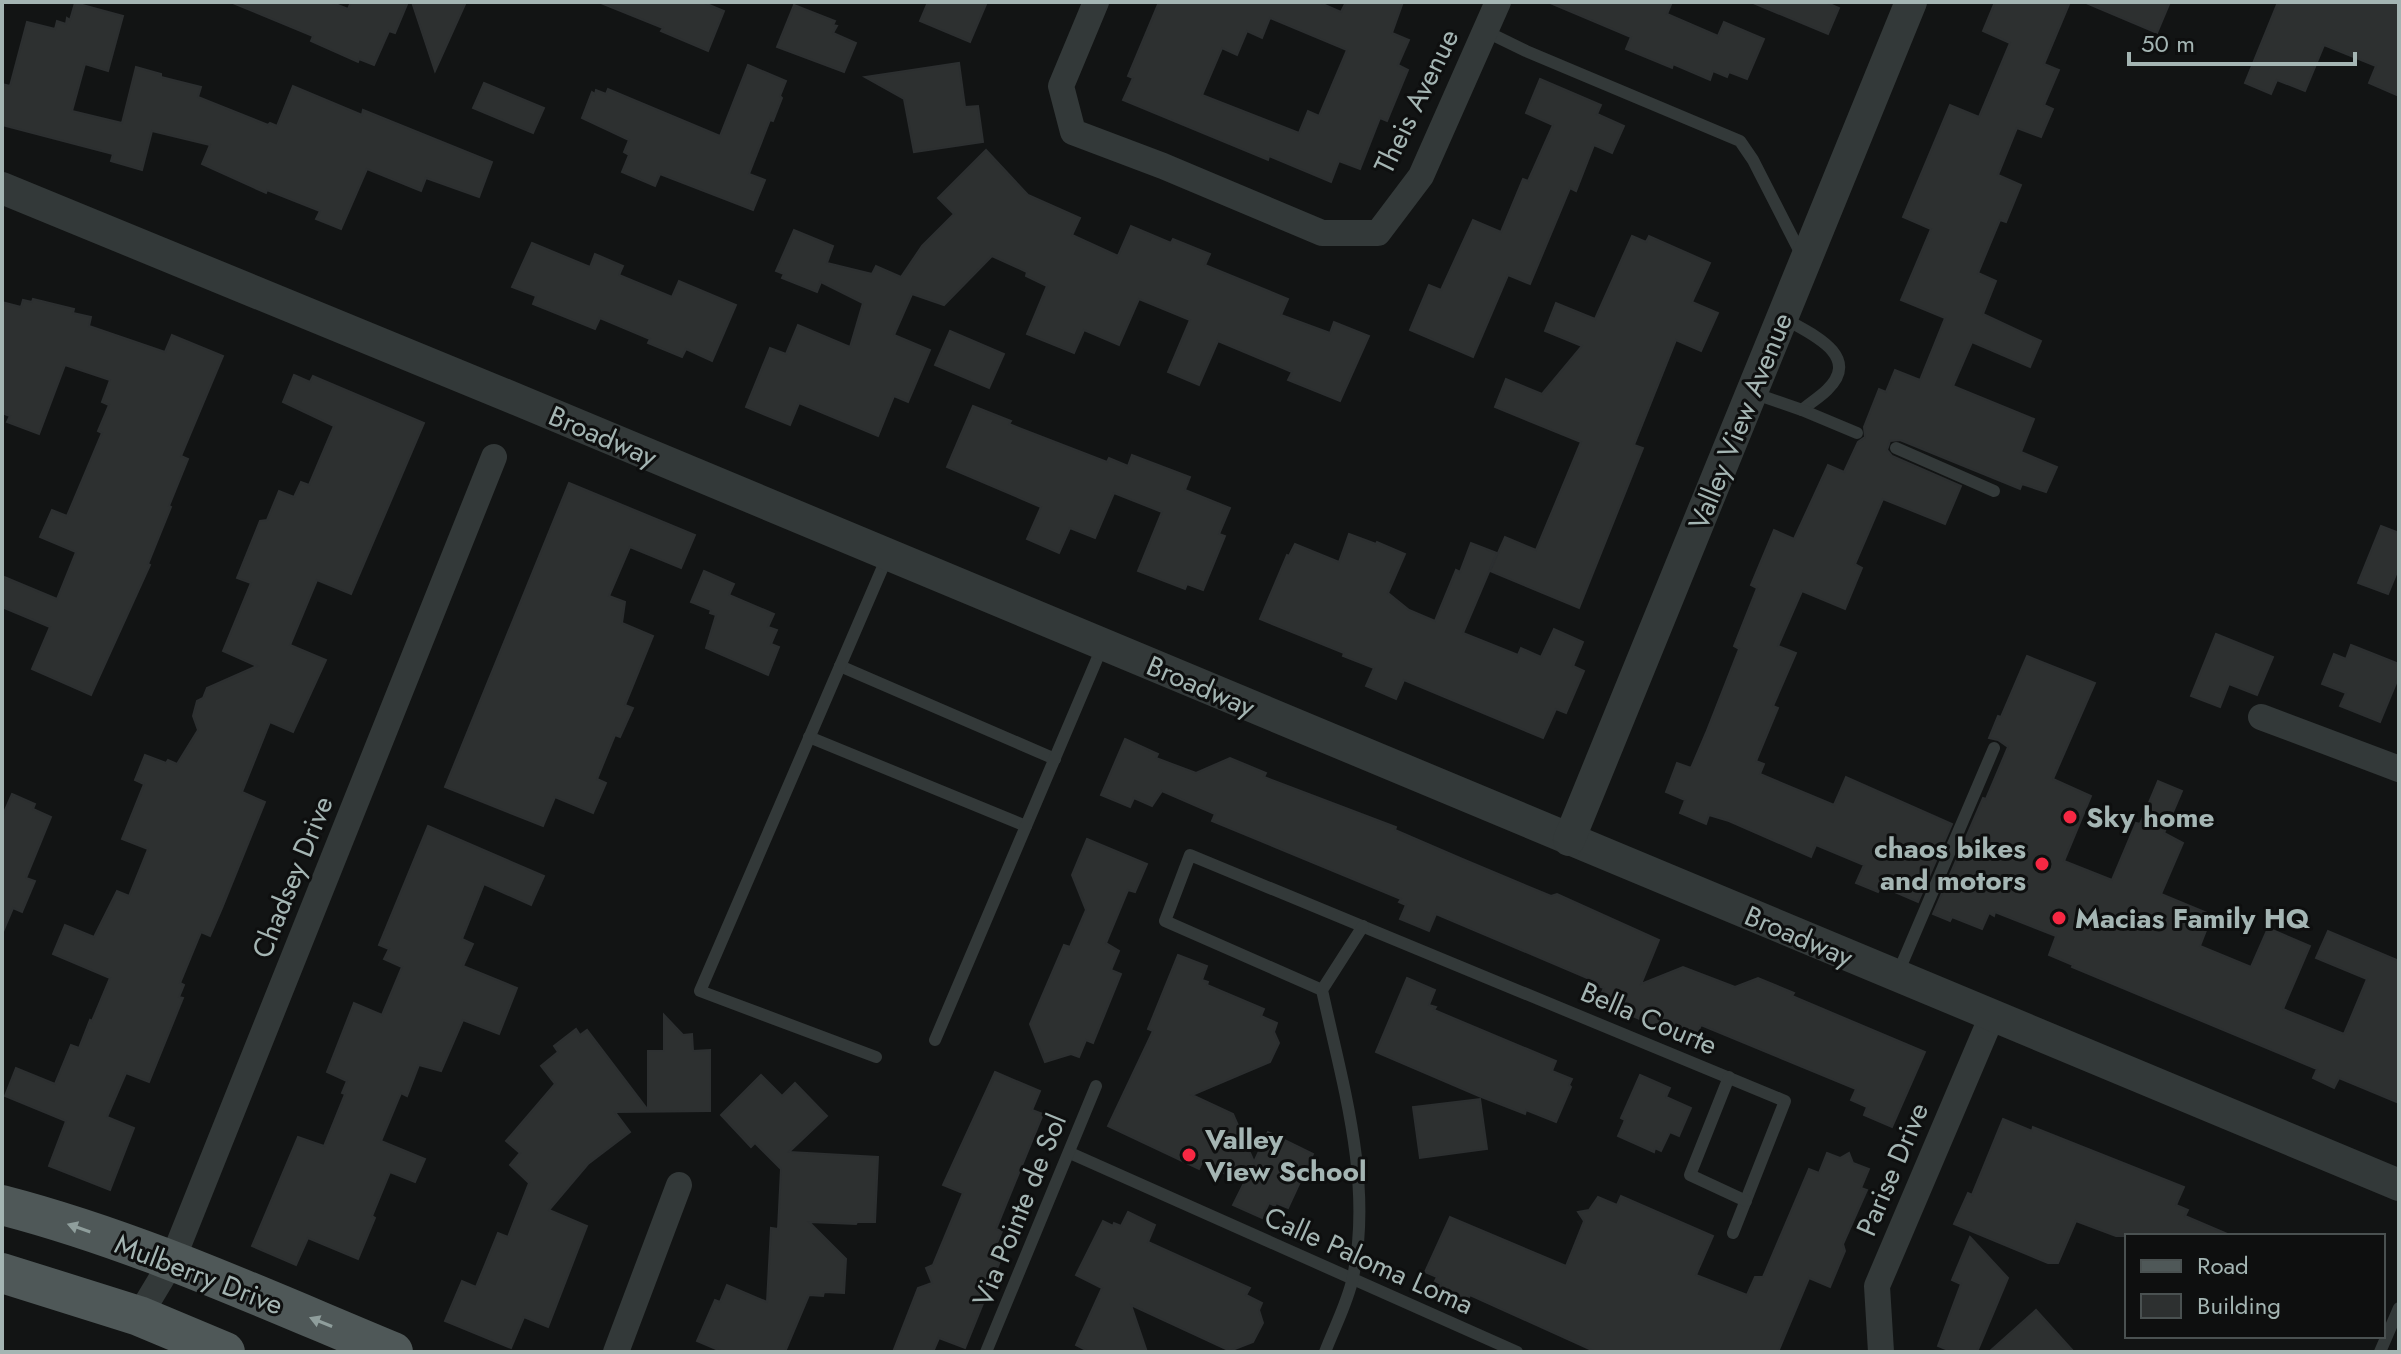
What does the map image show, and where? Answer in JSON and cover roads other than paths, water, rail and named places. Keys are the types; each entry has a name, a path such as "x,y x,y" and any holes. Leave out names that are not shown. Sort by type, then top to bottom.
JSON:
{"main road":[{"name":"Mulberry Drive","path":"2,1205 48,1217 172,1261 393,1352"},
{"path":"2,1273 139,1316 225,1352"}],"street":[{"name":"Theis Avenue","path":"1096,2 1061,86 1073,132 1322,233 1378,233 1421,176 1498,2"},
{"name":"Valley View Avenue","path":"1569,840 1911,2"},
{"name":"Broadway","path":"2,188 2399,1185"},
{"name":"Chadsey Drive","path":"139,1316 172,1261 494,457"},
{"path":"2261,717 2399,769"},
{"name":"Parise Drive","path":"1881,1352 1877,1286 1992,1016"},
{"path":"616,1352 679,1185"}],"lane":[{"path":"1485,31 1740,141 1753,160 1805,262"},
{"path":"1782,318 1826,341 1835,353 1838,369 1834,381 1802,410"},
{"path":"1752,393 1857,433"},
{"path":"1896,448 1994,491"},
{"path":"876,1057 700,991 888,555"},
{"path":"935,1040 1103,645"},
{"path":"840,666 1055,759"},
{"path":"809,737 1026,826"},
{"path":"1897,976 1994,748"},
{"name":"Bella Courte","path":"1322,990 1165,921 1190,855 1785,1101 1733,1233"},
{"path":"1325,1352 1353,1279 1361,1209 1347,1104 1322,990 1363,926"},
{"path":"1729,1077 1690,1175 1746,1201"},
{"name":"Via Pointe de Sol","path":"986,1352 1096,1086"},
{"name":"Calle Paloma Loma","path":"1070,1153 1517,1352"},
{"path":"2380,1352 2399,1308"}],"place":[{"name":"Sky home","path":"2070,817"},
{"name":"chaos bikes and motors","path":"2042,864"},
{"name":"Macias Family HQ","path":"2059,918"},
{"name":"Valley View School","path":"1189,1155"}]}
